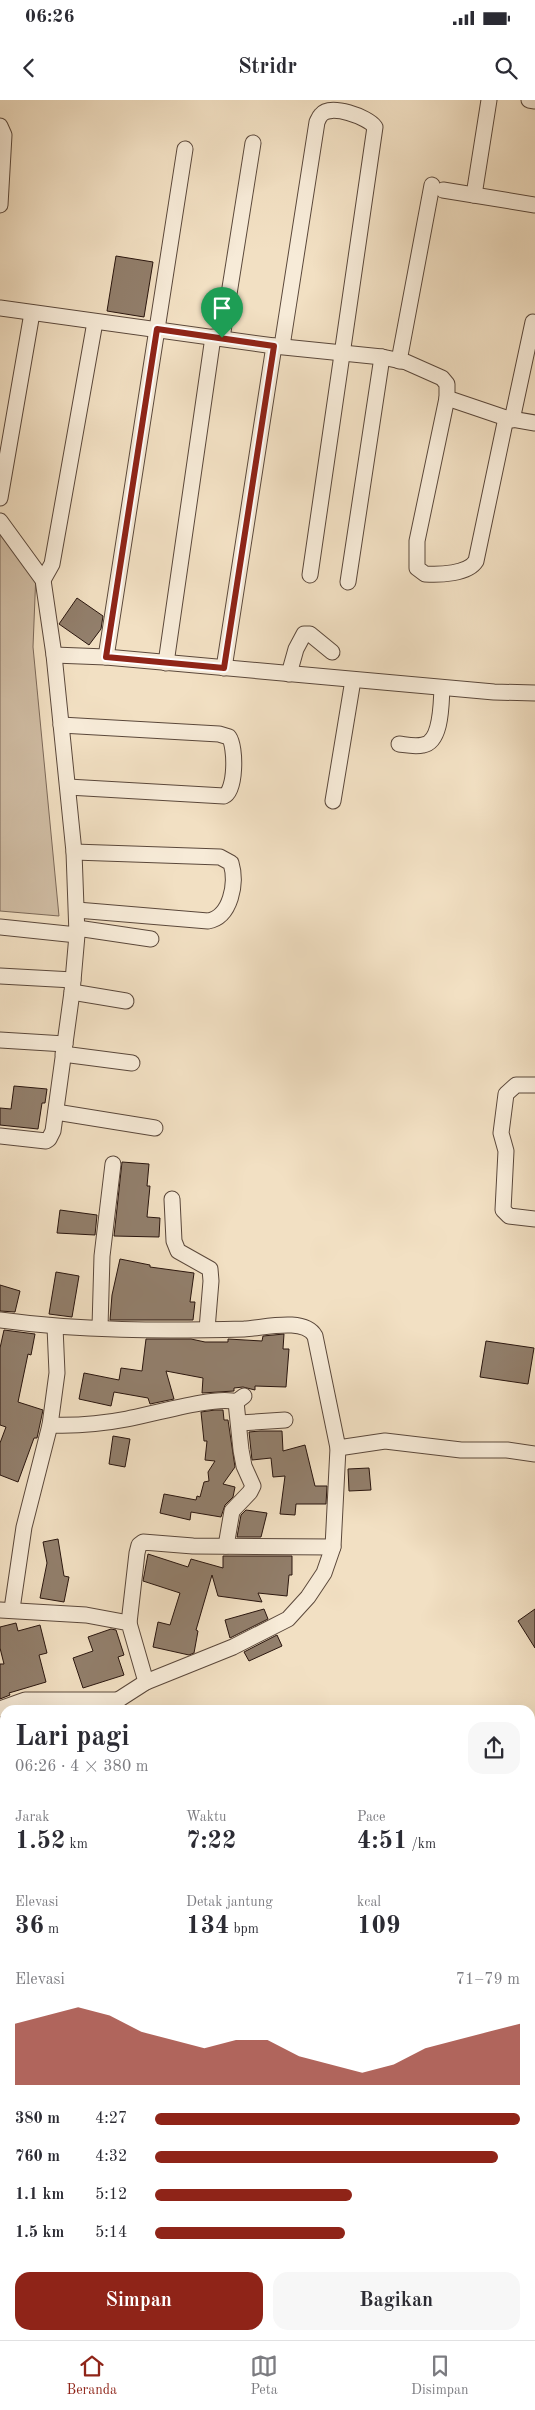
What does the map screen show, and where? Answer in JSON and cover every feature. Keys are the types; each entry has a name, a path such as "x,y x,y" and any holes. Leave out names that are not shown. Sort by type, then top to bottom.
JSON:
{"street":[{"path":"474,195 489,100"},
{"path":"529,100 535,101"},
{"path":"224,668 317,122 325,112 336,111 360,115 370,121 375,127 310,575"},
{"path":"0,126 4,135 0,197"},
{"path":"166,663 218,338 253,143"},
{"path":"106,657 185,149"},
{"path":"399,361 437,188 535,205"},
{"path":"0,308 278,346 382,357 399,361 442,378 447,384 447,398 417,541 418,568 425,574 464,570 471,568 476,561 533,322"},
{"path":"0,498 32,313"},
{"path":"43,580 52,564 96,322"},
{"path":"348,582 382,357"},
{"path":"447,398 509,419 535,423"},
{"path":"0,521 43,580 54,655 68,787 77,910 72,986 53,1131 50,1139 46,1141 0,1136"},
{"path":"289,674 296,650 304,634 310,634 332,652"},
{"path":"54,655 106,657 442,688 535,693"},
{"path":"333,801 353,680"},
{"path":"399,744 424,745 433,739 438,728 442,688"},
{"path":"61,725 219,734 229,737 233,751 230,789 224,796 68,787"},
{"path":"74,852 220,857 231,863 233,876 229,901 224,912 216,920 208,921 77,910"},
{"path":"0,928 77,932 151,939"},
{"path":"0,976 72,986 126,1001"},
{"path":"0,1040 64,1049 132,1063"},
{"path":"535,1085 516,1085 506,1094 501,1133 506,1151 503,1210 509,1216 535,1219"},
{"path":"56,1112 155,1128"},
{"path":"100,1327 102,1256 113,1164"},
{"path":"172,1199 174,1241 178,1251 210,1269 211,1281 207,1329"},
{"path":"0,1320 55,1327 207,1329 300,1325 311,1329 319,1353 338,1448 334,1547 324,1573 308,1597 288,1619 233,1647 146,1682 117,1705 24,1700 11,1705"},
{"path":"55,1327 57,1373 50,1425 24,1527 6,1610 86,1615 129,1623"},
{"path":"50,1425 79,1426 127,1419 219,1400 240,1399 244,1466 253,1486 250,1492 232,1511 226,1546"},
{"path":"240,1423 285,1420"},
{"path":"338,1448 386,1441 461,1450 507,1450 535,1454"},
{"path":"146,1682 129,1623 139,1545 143,1542 226,1546 334,1547"}],"shaded area":[{"path":"0,523 36,572 33,647 59,916 0,911"}],"building":[{"path":"116,256 153,262 144,317 107,311"},
{"path":"77,598 103,616 101,629 89,645 59,624"},
{"path":"14,1086 47,1089 45,1103 42,1103 38,1129 0,1125 0,1108 11,1109"},
{"path":"122,1162 149,1164 147,1186 150,1186 147,1217 160,1218 159,1237 114,1236"},
{"path":"60,1210 97,1215 95,1235 57,1233"},
{"path":"120,1259 150,1265 150,1267 194,1273 190,1302 195,1302 193,1320 110,1320 112,1295"},
{"path":"56,1272 79,1276 72,1317 49,1314"},
{"path":"0,1285 20,1291 15,1312 0,1311"},
{"path":"4,1330 35,1334 31,1355 28,1354 18,1402 43,1410 37,1438 34,1438 18,1482 0,1475 0,1443 6,1427 0,1425 0,1348"},
{"path":"284,1334 283,1349 289,1349 286,1387 255,1386 255,1390 243,1387 234,1388 234,1391 202,1393 203,1378 166,1371 174,1399 150,1404 148,1398 114,1392 111,1406 79,1399 84,1373 119,1380 121,1368 142,1371 146,1339 191,1339 205,1342 228,1342 228,1339 262,1341 263,1336"},
{"path":"486,1341 534,1348 528,1384 480,1377"},
{"path":"223,1410 224,1420 228,1420 235,1467 223,1484 235,1487 233,1497 225,1505 221,1517 191,1512 190,1520 160,1513 164,1494 196,1500 197,1496 200,1497 204,1482 209,1481 208,1472 215,1461 205,1460 207,1441 204,1441 201,1412"},
{"path":"282,1431 283,1451 305,1445 315,1486 327,1486 326,1504 296,1504 295,1515 280,1514 285,1476 273,1477 271,1458 252,1460 249,1432"},
{"path":"113,1436 130,1439 125,1467 109,1464"},
{"path":"369,1468 371,1490 349,1491 348,1469"},
{"path":"246,1510 267,1513 261,1537 237,1537 241,1515"},
{"path":"58,1539 64,1576 69,1577 64,1602 40,1598 47,1563 43,1542"},
{"path":"148,1554 188,1567 191,1559 223,1568 223,1556 292,1556 292,1575 289,1575 287,1596 258,1593 262,1602 218,1596 212,1575 196,1630 198,1631 194,1653 189,1655 153,1647 158,1622 170,1625 180,1593 143,1581"},
{"path":"264,1609 268,1619 230,1638 225,1620"},
{"path":"535,1609 535,1648 518,1621"},
{"path":"16,1623 18,1631 40,1625 47,1653 39,1655 46,1682 9,1693 10,1695 0,1699 0,1664 4,1664 0,1648 0,1627"},
{"path":"111,1629 116,1630 124,1655 118,1657 124,1675 83,1688 73,1658 93,1651 88,1637"},
{"path":"277,1635 282,1646 249,1661 244,1652"}],"route":[{"path":"157,329 222,338 274,346 224,668 106,657 157,329"}]}
